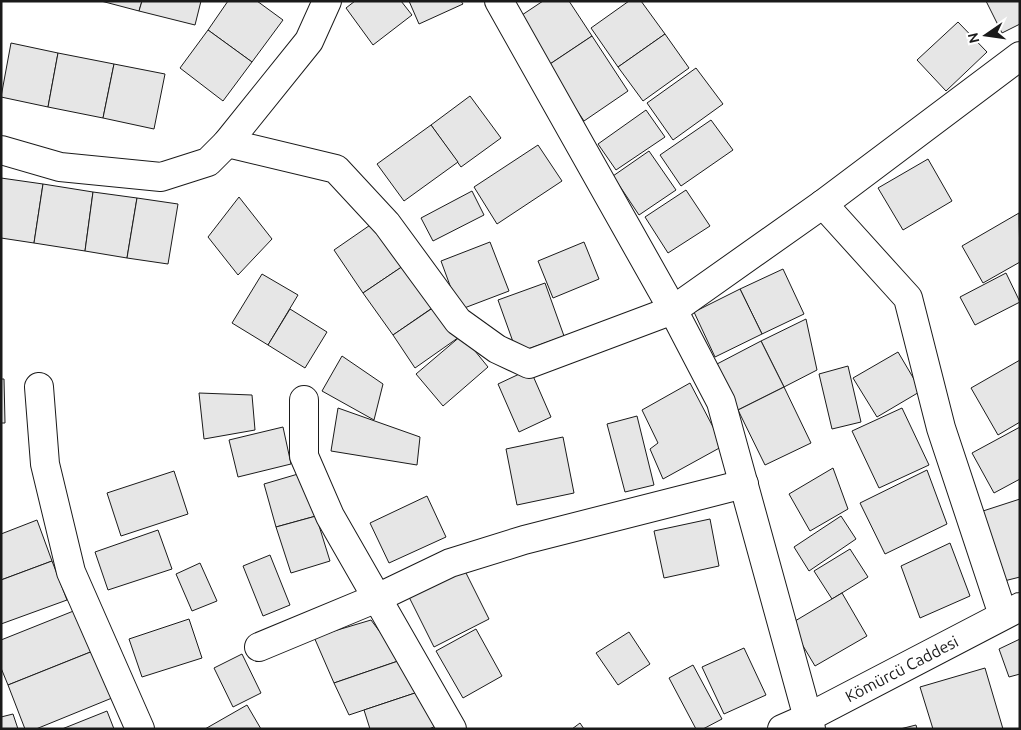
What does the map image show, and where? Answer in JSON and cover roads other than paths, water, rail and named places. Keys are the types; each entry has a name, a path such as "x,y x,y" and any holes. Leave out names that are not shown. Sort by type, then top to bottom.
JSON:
{"street":[{"path":"1,150 60,167 161,178 208,162 227,142 309,41 327,1"},
{"path":"499,1 673,310 721,402 809,723"},
{"path":"227,142 336,169 387,224 458,321 497,349 529,364 673,310 824,204 1020,56"},
{"path":"824,204 908,298 941,428 1012,611"},
{"path":"39,387 45,464 70,572 140,729"},
{"path":"304,400 304,456 330,516 452,729"},
{"path":"259,647 376,598 450,563 524,540 744,484"},
{"name":"Kömürcü Caddesi","path":"782,729 809,723 1012,611"}]}
